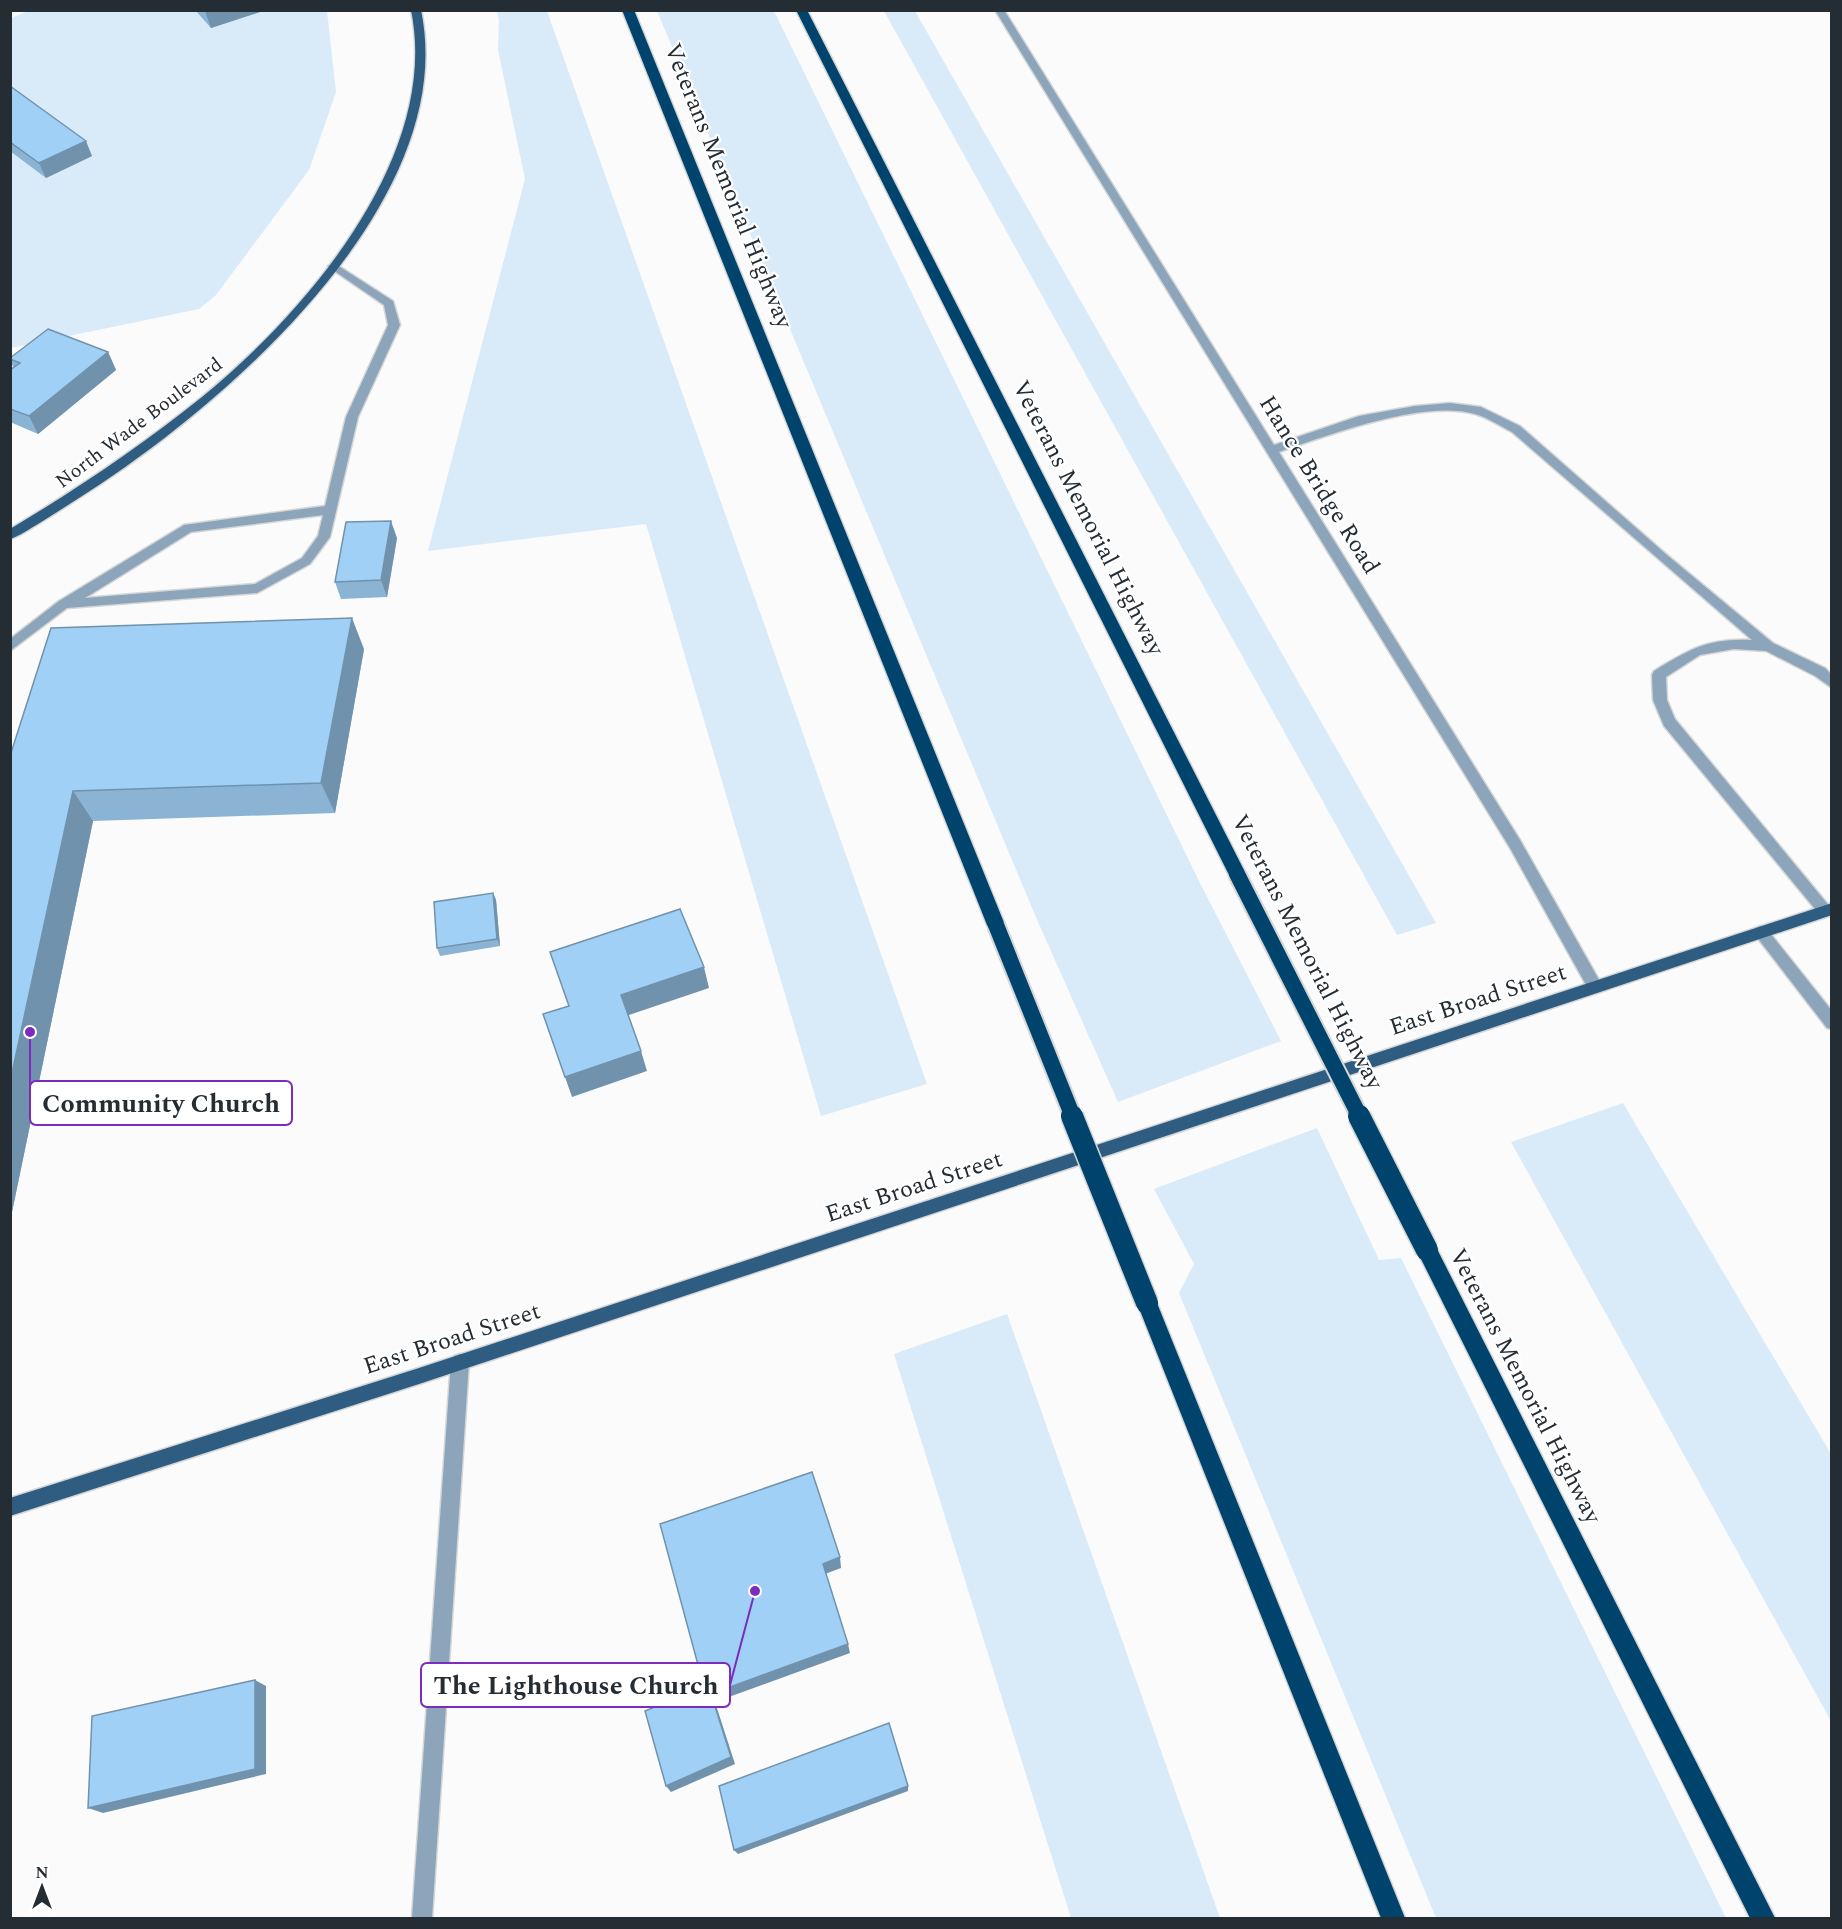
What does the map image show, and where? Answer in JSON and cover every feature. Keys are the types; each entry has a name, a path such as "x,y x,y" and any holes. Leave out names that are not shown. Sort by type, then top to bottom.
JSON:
{"highway":[{"name":"Veterans Memorial Highway","path":"628,10 1393,1918"},
{"name":"Veterans Memorial Highway","path":"801,10 1763,1918"}],"main road":[{"name":"North Wade Boulevard","path":"10,535 106,475 192,411 261,351 318,289 391,176 405,145 418,88 421,28 416,10"},
{"name":"East Broad Street","path":"10,1507 460,1362 1828,910"}],"street":[{"name":"Hance Bridge Road","path":"999,10 1515,844 1595,987"},
{"path":"64,604 257,588 306,561 324,537 352,417 394,325 390,303 334,266"},
{"path":"1271,450 1359,420 1450,407 1477,410 1516,429 1663,558 1768,646 1820,672 1832,683"},
{"path":"10,646 64,604 188,528 330,510"},
{"path":"1768,646 1734,644 1697,651 1659,675 1660,700 1669,722 1828,910"},
{"path":"1761,932 1832,1023"},
{"path":"422,1918 460,1362"}],"shaded area":[{"path":"31,10 327,11 336,92 309,170 216,295 199,309 11,348 11,18"},
{"path":"497,11 547,11 927,1084 821,1116 646,524 428,551 525,179 498,50"},
{"path":"657,11 774,11 1200,883 1281,1041 1118,1102 1035,915"},
{"path":"884,11 915,11 1436,923 1397,935"},
{"path":"1623,1103 1831,1454 1831,1721 1511,1142"},
{"path":"1317,1128 1379,1260 1401,1258 1726,1918 1436,1918 1179,1293 1194,1264 1154,1189"},
{"path":"1007,1314 1220,1918 1071,1918 894,1354"}],"building":[{"path":"10,86 86,141 39,163 10,142"},
{"path":"48,329 108,352 29,416 10,409 10,370 20,363 10,358"},
{"path":"391,521 381,580 335,582 346,522"},
{"path":"352,618 321,783 73,791 10,1082 10,756 51,628"},
{"path":"493,893 497,939 437,948 434,902"},
{"path":"680,909 704,967 621,995 641,1051 565,1077 543,1014 569,1006 550,952"},
{"path":"812,1472 840,1557 823,1564 848,1644 711,1694 731,1757 666,1786 645,1711 704,1687 660,1524"},
{"path":"255,1680 255,1769 88,1808 92,1716"},
{"path":"889,1723 908,1786 734,1850 719,1786"}],"place":[{"name":"Community Church","path":"30,1032"},
{"name":"The Lighthouse Church","path":"755,1591"}]}
